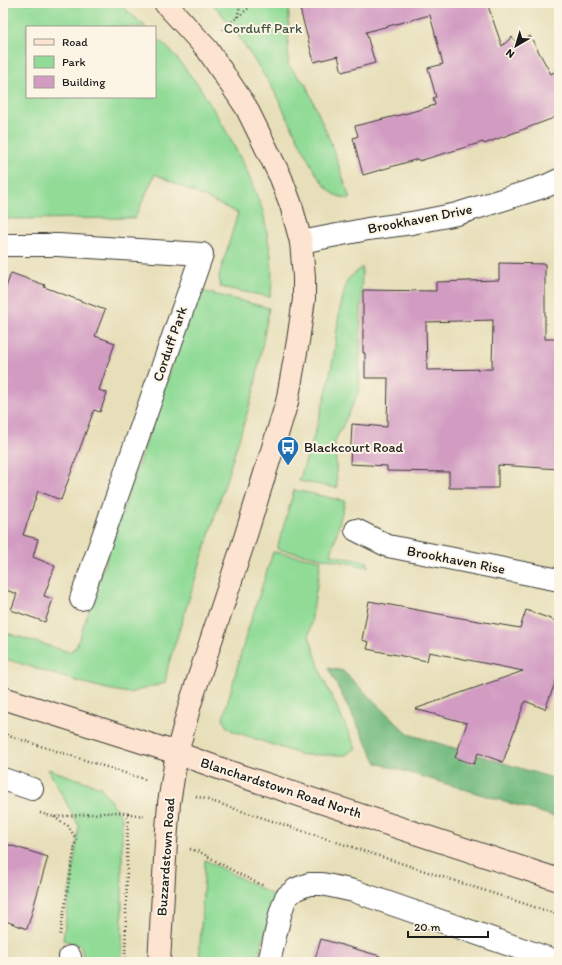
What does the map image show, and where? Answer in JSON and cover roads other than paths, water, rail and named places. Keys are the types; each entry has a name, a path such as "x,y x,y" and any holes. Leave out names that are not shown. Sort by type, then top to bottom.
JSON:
{"street":[{"path":"165,3 207,49 246,107 281,178 291,205 301,242 304,277 304,299 287,402 191,701 177,753"},
{"name":"Brookhaven Drive","path":"301,242 457,214 546,186 559,180"},
{"name":"Corduff Park","path":"3,245 58,245 202,254 81,599"},
{"name":"Brookhaven Rise","path":"356,530 388,546 559,580"},
{"name":"Blanchardstown Road North","path":"3,698 177,753 559,880"},
{"name":"Buzzardstown Road","path":"159,962 166,842 171,788 177,753"},
{"path":"3,779 32,789"},
{"path":"269,962 286,897 296,888 309,884 322,884 354,891 559,962"}],"place":[{"name":"Blackcourt Road","path":"288,466"}]}
